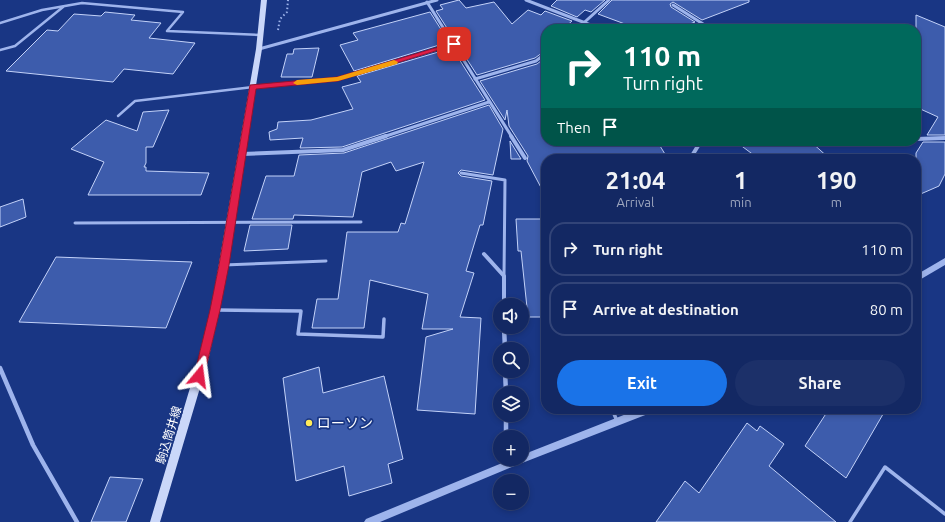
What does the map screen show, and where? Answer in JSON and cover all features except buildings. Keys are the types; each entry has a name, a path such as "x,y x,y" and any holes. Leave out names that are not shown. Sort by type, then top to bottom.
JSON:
{"main road":[{"name":"駒込筒井線","path":"155,522 204,361 215,310 224,265 253,87 264,0"}],"street":[{"path":"259,49 437,0"},
{"path":"526,0 585,23 609,0"},
{"path":"427,2 525,158"},
{"path":"673,5 703,24"},
{"path":"253,87 338,79 454,44"},
{"path":"475,79 536,60 541,56"},
{"path":"242,154 343,150 489,102"},
{"path":"921,139 945,138"},
{"path":"484,254 504,276 504,298"},
{"path":"921,276 945,261"},
{"path":"0,368 33,446 77,522"},
{"path":"529,454 618,423 639,414"},
{"path":"369,522 498,466"}],"lane":[{"path":"0,23 42,10 82,3 183,12 167,31 260,35"},
{"path":"0,50 15,46 65,6"},
{"path":"118,116 135,101 253,87"},
{"path":"461,173 505,180 504,276"},
{"path":"75,223 361,222"},
{"path":"224,265 326,261"},
{"path":"215,310 301,311 298,334 383,337 384,319"},
{"path":"614,414 618,423"},
{"path":"850,522 884,467 945,514"}],"path":[{"path":"276,44 280,19 287,12 288,0"}],"slow traffic":[{"path":"297,83 338,79 394,62"}],"place":[{"name":"ローソン","path":"309,423"}],"route":[{"path":"199,376 204,361 224,265 253,87 338,79 454,44"}]}
